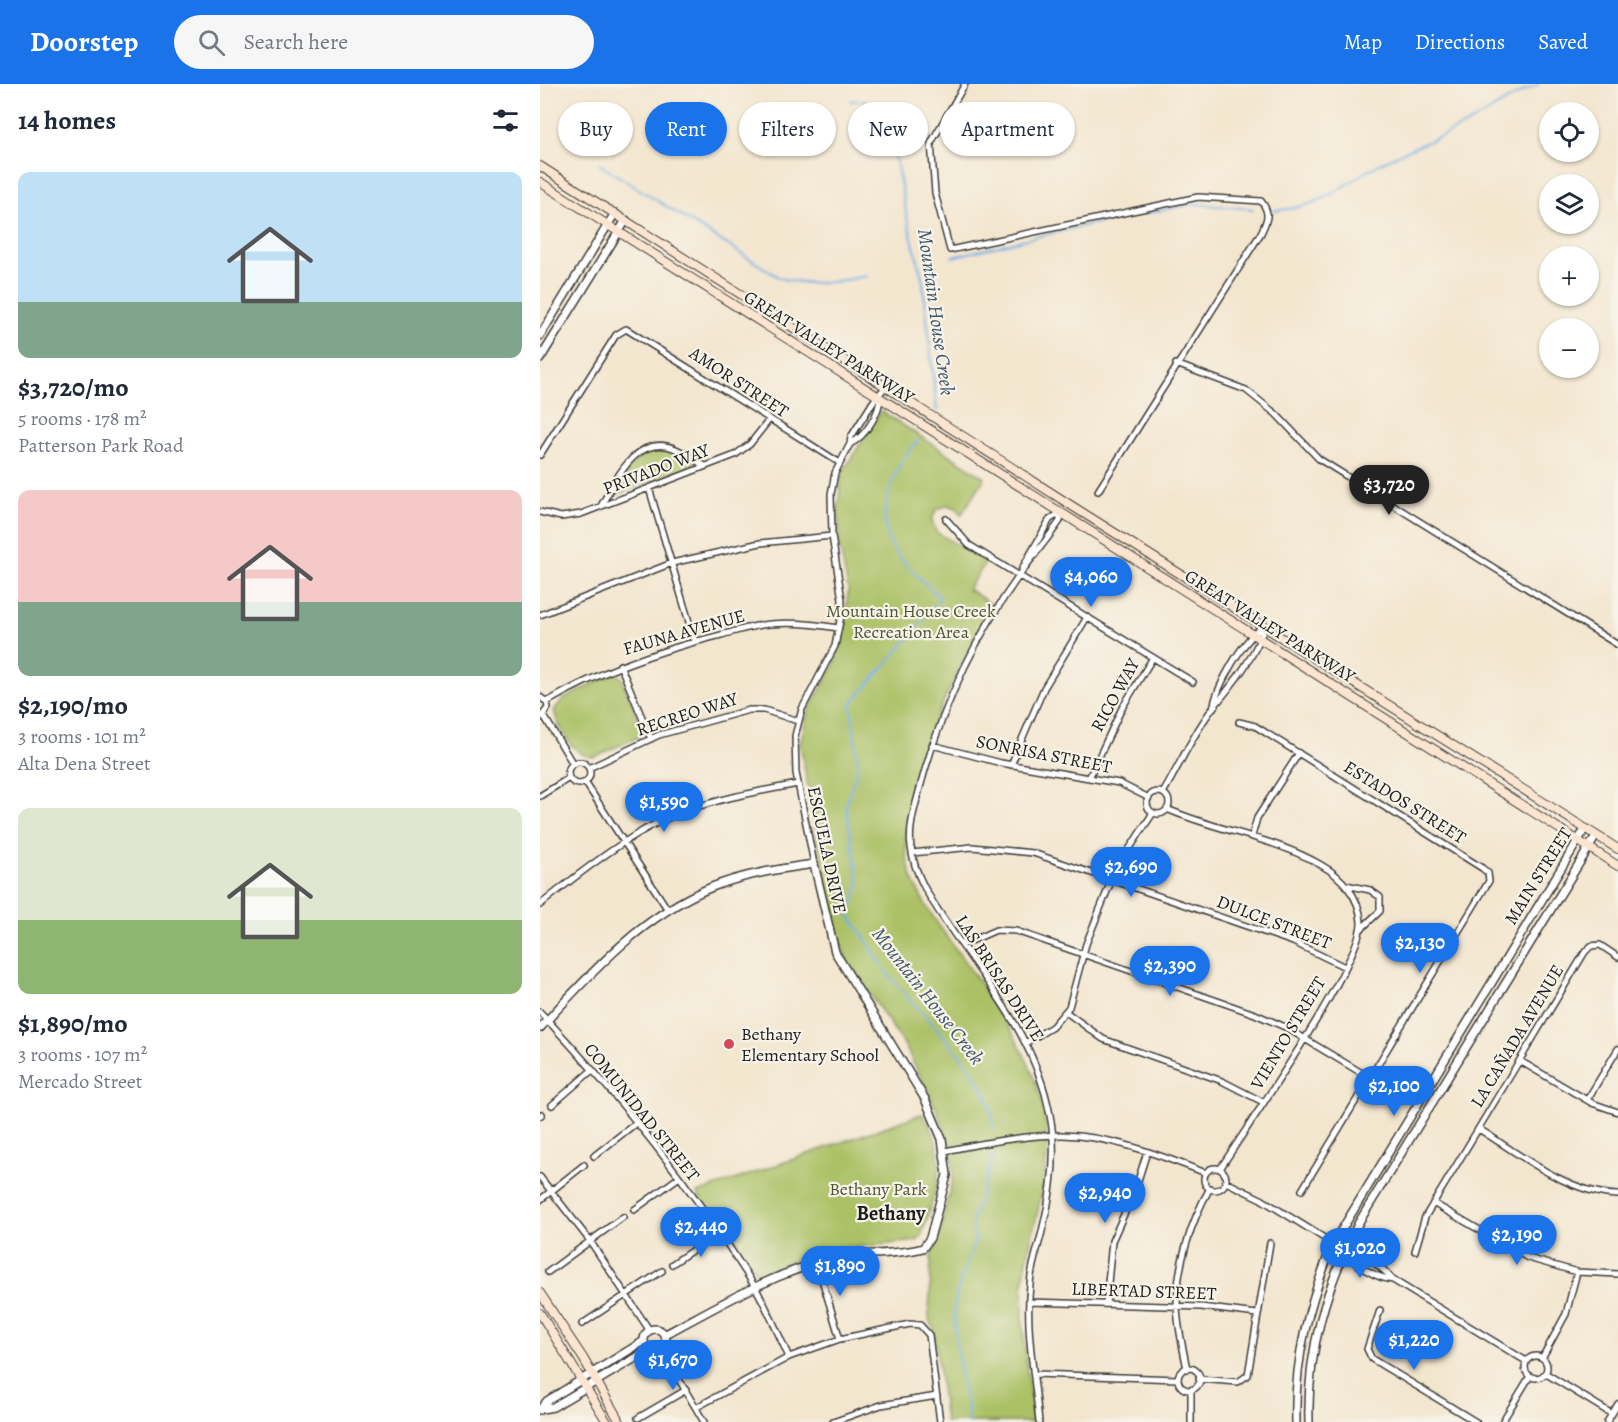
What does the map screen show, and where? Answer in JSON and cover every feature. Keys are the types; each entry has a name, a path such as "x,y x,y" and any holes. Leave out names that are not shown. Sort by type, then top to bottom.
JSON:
{"main road":[{"name":"GREAT VALLEY PARKWAY","path":"540,166 1080,511 1265,625 1618,849"},
{"name":"GREAT VALLEY PARKWAY","path":"540,182 1618,866"},
{"path":"1061,513 1080,511"},
{"path":"540,1293 597,1381 620,1422"},
{"path":"540,1313 607,1422"}],"street":[{"path":"964,84 931,143 935,193 950,250 1198,197 1261,201 1267,209 1268,218 1261,233 1176,364 1098,491"},
{"path":"540,336 615,213"},
{"path":"540,359 626,220"},
{"name":"AMOR STREET","path":"540,455 616,335 621,331 632,331 840,463"},
{"path":"1176,364 1246,390 1276,414 1319,459 1618,645"},
{"name":"ESCUELA DRIVE","path":"817,1263 839,1257 918,1249 927,1244 947,1175 945,1151 935,1119 926,1100 835,952 814,864 798,784 795,755 798,721 829,661 838,628 842,600 832,536 831,494 851,437 886,386"},
{"name":"PRIVADO WAY","path":"540,512 561,517 601,506 705,466 744,449 769,420"},
{"path":"601,506 625,465 645,448 670,447 705,466"},
{"path":"649,488 695,642"},
{"name":"LAS BRISAS DRIVE","path":"1039,1422 1029,1302 1032,1268 1050,1195 1053,1136 1038,1067 1027,1042 928,896 912,853 913,815 932,745 957,684 980,639 1019,576 1034,544 1050,519 1061,513"},
{"path":"946,519 969,545 1086,619 1193,682"},
{"path":"540,615 672,562 760,543 832,536"},
{"path":"1011,765 1044,688 1086,619"},
{"name":"FAUNA AVENUE","path":"547,702 583,681 620,665 695,642 766,624 795,622 838,628"},
{"path":"1213,708 1218,692 1253,633 1265,625"},
{"path":"1163,793 1213,708 1226,694 1262,639 1265,625"},
{"name":"RICO WAY","path":"1089,778 1122,708 1152,659"},
{"path":"620,665 651,739"},
{"path":"540,698 547,702 548,708 542,717 573,764"},
{"name":"RECREO WAY","path":"589,768 651,739 749,710 764,710 798,721"},
{"name":"ESTADOS STREET","path":"1239,722 1255,726 1488,873 1489,881 1370,1078"},
{"name":"SONRISA STREET","path":"932,745 1011,765 1119,783 1149,798"},
{"path":"1252,836 1257,818 1299,753"},
{"path":"584,763 589,768 590,774 585,782 578,784 569,778 568,772 573,764 584,763"},
{"path":"540,796 569,778"},
{"path":"585,782 668,910"},
{"path":"540,905 575,877 657,823 727,798 798,784"},
{"path":"1157,792 1163,793 1169,800 1167,809 1160,814 1153,813 1148,805 1149,798 1157,792"},
{"path":"1167,809 1209,826 1252,836 1289,849 1323,866 1346,885 1370,890 1380,897 1380,911 1360,930"},
{"path":"1027,1042 1052,1027 1066,1012 1073,998 1084,954 1112,879 1128,848 1153,813"},
{"name":"MAIN STREET","path":"1296,1422 1302,1332 1318,1279 1333,1244 1585,829"},
{"name":"MAIN STREET","path":"1309,1422 1315,1334 1330,1284 1359,1222 1596,836"},
{"name":"DULCE STREET","path":"912,853 972,847 1033,853 1293,942 1345,967"},
{"path":"540,1028 615,949 668,910 711,887 747,876 814,864"},
{"name":"VIENTO STREET","path":"1220,1169 1304,1038 1359,941 1359,906 1346,885"},
{"path":"962,945 990,932 1016,931 1255,1014 1304,1038 1370,1078 1302,1190"},
{"name":"LA CAÑADA AVENUE","path":"1415,1251 1419,1229 1433,1203 1590,946 1600,945 1618,957"},
{"name":"COMUNIDAD STREET","path":"540,1012 636,1123 718,1233 755,1286 789,1357"},
{"path":"1066,1012 1103,1039 1222,1081 1263,1102"},
{"path":"1587,1100 1618,1048"},
{"path":"1520,1061 1587,1100 1618,1112"},
{"path":"552,1105 591,1071"},
{"path":"594,1156 636,1123"},
{"path":"1479,1129 1569,1183 1599,1193 1618,1196"},
{"path":"945,1151 1026,1137 1091,1138 1147,1152 1206,1173"},
{"path":"1106,1304 1112,1241 1135,1190 1147,1152"},
{"path":"540,1200 584,1165"},
{"path":"1211,1169 1220,1169 1225,1173 1226,1182 1219,1189 1210,1188 1204,1182 1206,1173 1211,1169"},
{"path":"540,1177 590,1242 650,1331"},
{"path":"634,1210 678,1178"},
{"path":"1226,1182 1261,1199 1345,1251 1354,1252 1386,1271 1393,1280 1526,1361"},
{"path":"1187,1369 1177,1306 1185,1250 1210,1188"},
{"path":"1433,1203 1528,1258 1576,1272 1618,1274"},
{"path":"548,1272 623,1217"},
{"path":"672,1264 718,1233"},
{"path":"1199,1380 1238,1382 1245,1380 1270,1243"},
{"path":"664,1335 755,1286 817,1263 840,1339"},
{"path":"582,1324 662,1271"},
{"path":"1542,1358 1566,1314 1576,1272"},
{"name":"LIBERTAD STREET","path":"1029,1302 1177,1306 1257,1314"},
{"path":"1380,1310 1367,1349 1372,1359 1476,1422"},
{"path":"697,1407 789,1357 840,1339 910,1324 925,1329 928,1335 940,1422"},
{"path":"650,1331 659,1330 664,1335 666,1341 661,1349"},
{"path":"541,1410 547,1401 644,1341 650,1331"},
{"path":"644,1341 649,1350"},
{"path":"541,1410 553,1407 649,1350 661,1349"},
{"path":"661,1349 704,1422"},
{"path":"1526,1361 1534,1356 1542,1358 1546,1364 1545,1373"},
{"path":"1526,1361 1525,1369 1530,1376 1537,1378 1545,1373"},
{"path":"1187,1369 1197,1372 1199,1380 1196,1387 1191,1390 1182,1388 1178,1379 1180,1372 1187,1369"},
{"path":"1545,1373 1612,1414"},
{"path":"1035,1374 1178,1379"},
{"path":"1502,1422 1530,1376"},
{"path":"638,1418 686,1390"},
{"path":"1191,1390 1191,1422"},
{"path":"832,1422 881,1405 937,1396"},
{"path":"1607,1422 1618,1404"}],"green space":[{"name":"Mountain House Creek Recreation Area","path":"881,411 985,478 961,515 957,508 947,505 936,510 932,520 936,532 986,562 968,589 994,606 961,665 928,738 916,775 908,812 906,846 912,877 918,890 1017,1041 1033,1075 1044,1113 1047,1135 1045,1176 1028,1256 1023,1296 1024,1332 1033,1422 945,1422 934,1329 929,1320 931,1255 936,1247 953,1177 953,1162 937,1110 904,1044 847,961 833,924 800,744 808,710 833,668 844,637 848,589 840,548 838,509 842,473"},
{"path":"663,450 677,453 697,464 614,495 627,470 637,459"},
{"path":"615,673 621,677 643,732 641,736 594,757 587,756 568,740 559,725 554,710 563,699"},
{"name":"Bethany Park","path":"922,1114 937,1144 939,1159 931,1206 921,1237 917,1241 848,1248 797,1260 758,1274 697,1193"}],"waterway":[{"path":"1274,211 1306,205 1329,196 1386,161 1459,128 1539,84"},
{"name":"Mountain House Creek","path":"850,101 871,103 880,107 887,115 908,222 923,282 937,412"},
{"path":"599,164 780,278 813,283 867,276"},
{"path":"952,257 1086,225 1194,204 1253,209"},
{"name":"Mountain House Creek","path":"918,441 909,451 894,477 889,491 885,520 887,534 896,553 940,598 909,638 851,704 858,767 846,806 859,884 849,916 890,977 970,1068 983,1089 991,1109 993,1129"},
{"name":"Mountain House Creek","path":"967,1422 968,1409 960,1372 954,1313 959,1286 976,1237 972,1220 992,1156"}],"place":[{"name":"Bethany Elementary School","path":"729,1044"}],"district":[{"name":"Bethany","path":"891,1213"}]}
